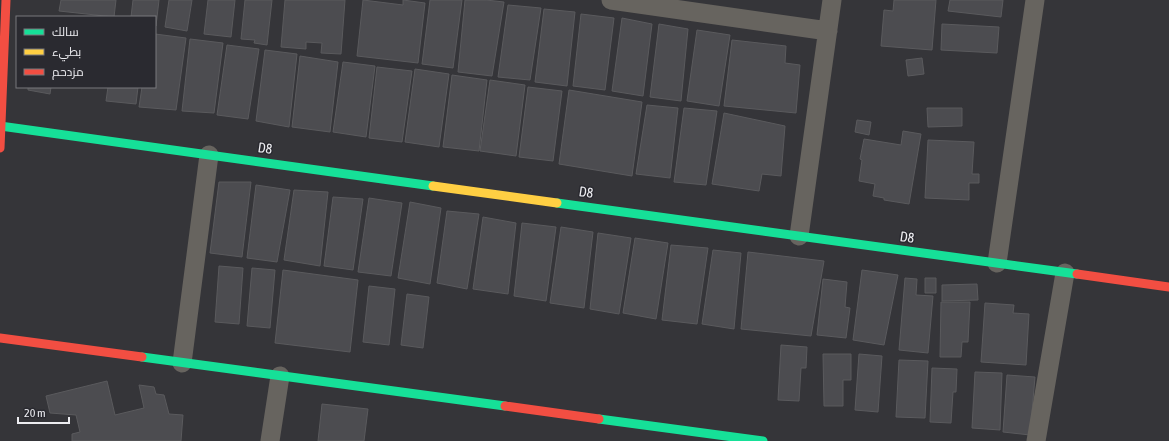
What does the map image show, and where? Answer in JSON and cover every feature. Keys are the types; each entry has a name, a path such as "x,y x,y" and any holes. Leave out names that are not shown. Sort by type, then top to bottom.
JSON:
{"street":[{"path":"0,148 6,0"},
{"path":"611,0 636,2 828,31"},
{"path":"799,236 832,0"},
{"path":"997,263 1035,0"},
{"path":"0,32 4,43"},
{"name":"D8","path":"0,126 1169,287"},
{"path":"182,363 209,155"},
{"path":"1036,441 1065,273"},
{"path":"0,338 762,441"},
{"path":"270,441 280,376"}],"building":[{"path":"61,0 116,0 114,16 59,11"},
{"path":"133,0 159,0 156,26 156,16 131,16"},
{"path":"169,0 192,0 187,31 165,27"},
{"path":"208,0 235,0 231,37 204,34"},
{"path":"245,0 272,0 267,45 254,43 255,40 241,39"},
{"path":"285,0 345,0 341,54 321,53 322,43 306,42 306,49 281,47"},
{"path":"363,0 403,5 403,0 425,3 418,63 357,56"},
{"path":"430,0 462,0 453,68 422,64"},
{"path":"465,0 504,2 492,76 458,72"},
{"path":"894,0 936,0 932,50 881,46 884,10 893,11"},
{"path":"950,0 1003,0 1001,17 948,11"},
{"path":"508,5 541,8 530,80 498,77"},
{"path":"544,9 575,12 567,86 535,82"},
{"path":"581,14 614,18 605,90 573,86"},
{"path":"622,18 652,24 643,96 612,91"},
{"path":"659,24 688,29 681,101 650,97"},
{"path":"942,24 999,27 997,53 941,50"},
{"path":"697,30 730,35 719,106 687,101"},
{"path":"156,34 186,38 176,110 139,107 142,88 156,88"},
{"path":"190,39 223,43 214,113 182,111"},
{"path":"732,40 786,46 785,63 800,65 796,113 724,106"},
{"path":"227,45 259,49 248,119 217,115"},
{"path":"265,50 297,54 289,127 256,121"},
{"path":"300,56 338,62 330,132 292,127"},
{"path":"922,58 924,74 908,76 906,60"},
{"path":"343,62 375,66 366,137 333,132"},
{"path":"377,67 412,71 402,142 369,138"},
{"path":"415,69 449,74 439,147 405,142"},
{"path":"452,75 487,80 479,151 443,147"},
{"path":"490,80 525,85 516,156 480,151"},
{"path":"528,87 562,91 553,161 519,157"},
{"path":"28,88 51,88 50,94 28,90"},
{"path":"108,88 138,88 136,104 106,101"},
{"path":"569,90 642,102 632,176 559,164"},
{"path":"647,105 678,108 670,178 636,174"},
{"path":"684,108 717,111 706,185 674,182"},
{"path":"927,108 962,108 962,126 928,127"},
{"path":"724,113 785,126 781,176 762,174 759,191 712,184"},
{"path":"857,120 871,122 869,135 855,132"},
{"path":"903,131 921,134 909,204 884,200 884,198 873,196 875,184 859,181 862,160 860,159 864,139 901,145"},
{"path":"928,140 974,142 972,174 979,174 979,183 969,183 969,200 925,198"},
{"path":"219,182 251,182 242,257 210,253"},
{"path":"256,185 290,190 277,262 247,258"},
{"path":"294,190 328,192 320,266 284,260"},
{"path":"333,197 363,199 353,270 324,266"},
{"path":"369,198 402,203 391,276 358,272"},
{"path":"410,202 441,208 430,284 398,278"},
{"path":"447,211 479,214 467,289 437,283"},
{"path":"483,217 516,223 508,294 473,289"},
{"path":"522,223 556,227 546,301 514,296"},
{"path":"561,227 593,232 584,308 550,303"},
{"path":"598,233 631,238 619,314 590,309"},
{"path":"635,238 668,243 656,319 623,313"},
{"path":"671,245 708,248 697,324 662,320"},
{"path":"713,250 741,253 734,329 702,324"},
{"path":"748,252 824,261 811,336 741,329"},
{"path":"219,266 243,268 239,324 215,322"},
{"path":"252,268 275,270 270,328 247,326"},
{"path":"283,270 358,280 350,352 275,343"},
{"path":"862,270 898,275 884,345 853,340"},
{"path":"905,278 917,279 916,295 933,296 928,353 899,350"},
{"path":"925,278 936,278 936,293 925,293"},
{"path":"823,279 847,282 845,307 850,308 846,338 817,335"},
{"path":"977,284 978,300 942,301 942,285"},
{"path":"369,286 395,289 389,345 363,342"},
{"path":"407,294 429,297 423,348 401,345"},
{"path":"941,302 970,302 968,342 962,342 961,357 940,357"},
{"path":"985,303 1014,305 1013,313 1029,314 1026,365 981,362"},
{"path":"781,345 807,347 806,368 801,368 799,401 778,400"},
{"path":"823,354 851,354 851,380 843,380 843,406 824,406"},
{"path":"859,354 882,356 878,412 855,410"},
{"path":"899,360 928,361 925,418 896,417"},
{"path":"932,368 957,369 956,392 953,392 951,423 930,422"},
{"path":"975,372 1002,373 1000,430 972,428"},
{"path":"1007,375 1035,377 1030,435 1003,432"},
{"path":"107,381 115,415 144,408 139,385 154,387 156,394 164,395 169,414 183,415 181,441 72,441 72,434 80,432 76,415 50,413 46,396"},
{"path":"322,404 368,409 364,441 318,441"}],"traffic: fast":[{"path":"0,126 433,186"},
{"path":"557,203 1077,274"},
{"path":"142,357 505,406"},
{"path":"599,419 763,441"}],"traffic: slow":[{"path":"433,186 557,203"}],"traffic: jam":[{"path":"0,148 6,0"},
{"path":"1077,274 1169,287"},
{"path":"0,338 142,357"},
{"path":"505,406 599,419"}]}
